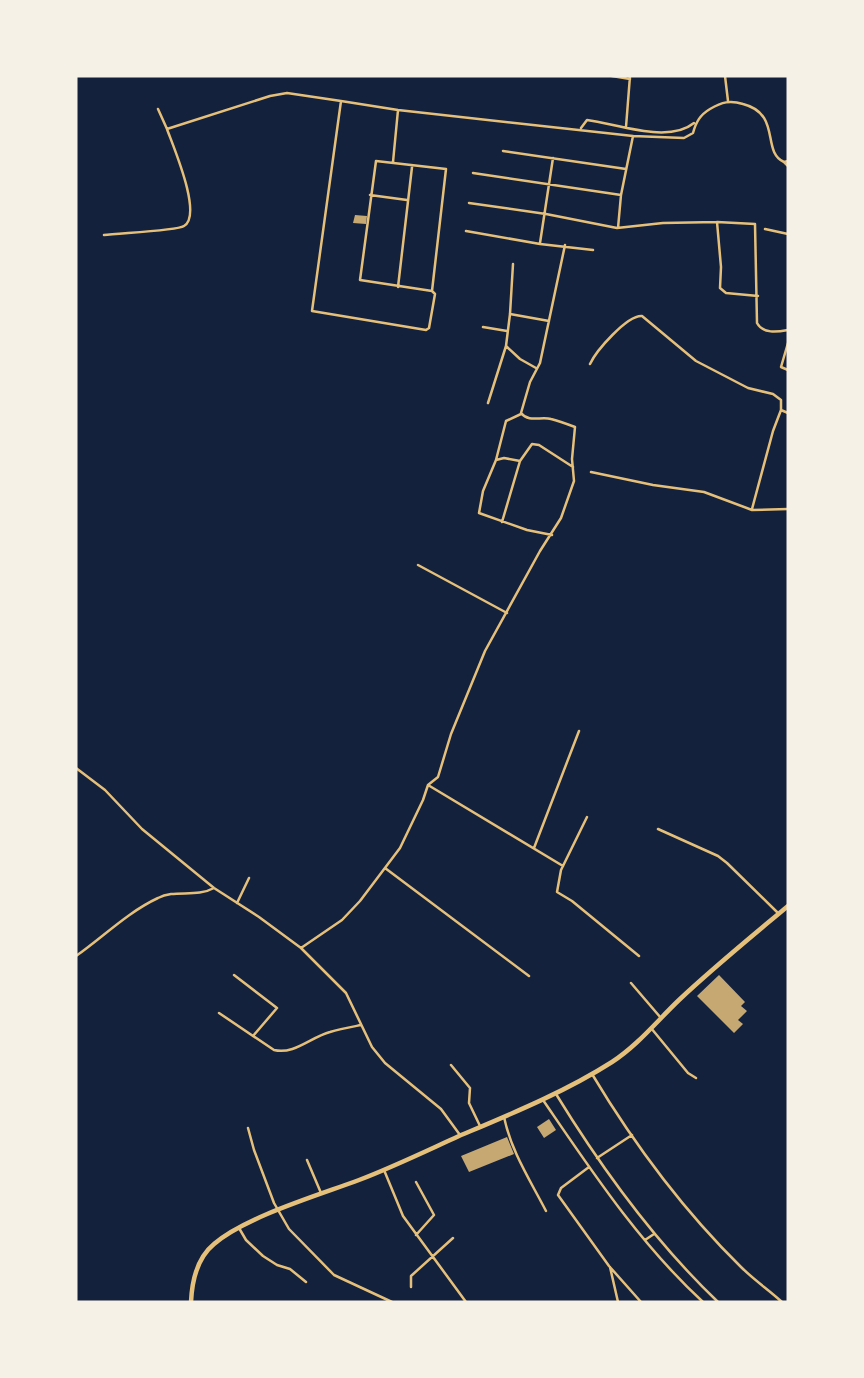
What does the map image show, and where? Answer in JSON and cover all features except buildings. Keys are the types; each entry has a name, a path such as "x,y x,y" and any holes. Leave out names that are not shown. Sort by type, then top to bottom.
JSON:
{"highway":[{"path":"191,1302 194,1276 207,1251 218,1240 238,1228 384,1170 480,1128 592,1074 614,1061 788,906"}],"street":[{"path":"612,76 630,78 626,127"},
{"path":"724,76 728,101"},
{"path":"167,129 270,96 287,93 398,110 581,128 633,136 689,136 693,133 696,122"},
{"path":"341,101 310,308 313,312 429,328 435,294 432,291 446,169 412,167 393,162 378,161 375,162 370,195 361,281 432,291"},
{"path":"581,128 587,120 675,133 696,122 707,111 728,101 747,105 760,112 771,133 774,154 778,160 786,162 788,166"},
{"path":"104,235 171,229 185,226 189,221 192,207 167,129 158,109"},
{"path":"393,162 398,110"},
{"path":"618,228 621,195 633,136"},
{"path":"503,151 626,169"},
{"path":"540,244 553,158"},
{"path":"398,287 406,200 412,167"},
{"path":"473,173 550,186 621,195"},
{"path":"370,195 406,200"},
{"path":"469,203 546,214 618,228 663,223 717,222 755,224 758,326 769,332 788,330"},
{"path":"717,222 721,267 720,288 726,293 758,296"},
{"path":"765,229 788,234"},
{"path":"466,231 540,244 565,245 593,250"},
{"path":"521,414 525,394 540,363 565,245"},
{"path":"488,403 506,346 513,264"},
{"path":"510,314 549,320"},
{"path":"590,364 597,351 620,328 632,318 642,316 704,365 748,388 773,394 781,400 781,410 772,434 752,510"},
{"path":"483,327 507,332"},
{"path":"788,344 781,367 788,370"},
{"path":"506,346 520,359 536,368"},
{"path":"781,410 788,413"},
{"path":"301,948 352,911 400,848 423,800 428,785 439,775 451,734 485,651 540,551 552,535 561,518 574,482 572,459 575,427 549,418 537,420 521,414 510,418 504,425 496,460 478,510 487,517 552,535"},
{"path":"502,522 520,461 529,448 535,444 574,468"},
{"path":"496,460 504,458 520,461"},
{"path":"591,472 653,485 704,492 752,510 788,508"},
{"path":"418,564 507,613"},
{"path":"534,848 579,731"},
{"path":"76,768 105,790 142,829 214,888 301,948 346,993 372,1047 384,1063 440,1110 460,1136"},
{"path":"428,785 562,866"},
{"path":"587,817 562,866 557,892 572,901 639,956"},
{"path":"658,829 718,856 778,914"},
{"path":"385,868 529,976"},
{"path":"237,903 249,878"},
{"path":"76,956 127,918 158,898 165,895 198,894 214,888"},
{"path":"234,975 277,1008 253,1036"},
{"path":"631,983 661,1018"},
{"path":"219,1013 274,1050 281,1052 297,1048 310,1039 330,1032 361,1025"},
{"path":"651,1028 688,1073 696,1078"},
{"path":"451,1065 470,1088 468,1103 480,1128"},
{"path":"592,1074 654,1169 686,1207 740,1265 782,1302"},
{"path":"555,1093 597,1158 654,1234 692,1278 718,1302"},
{"path":"543,1099 589,1167 645,1241 680,1281 703,1302"},
{"path":"504,1117 507,1131 521,1164 546,1210"},
{"path":"248,1128 254,1150 277,1212 296,1238 334,1275 392,1302"},
{"path":"597,1158 632,1135"},
{"path":"307,1160 322,1194"},
{"path":"589,1167 561,1188 558,1195 609,1266 641,1302"},
{"path":"384,1170 403,1216 466,1302"},
{"path":"416,1182 434,1215 416,1235"},
{"path":"238,1228 260,1254 276,1265 290,1269 306,1282"},
{"path":"645,1241 654,1234"},
{"path":"411,1287 411,1276 453,1238"},
{"path":"609,1266 618,1302"}]}
